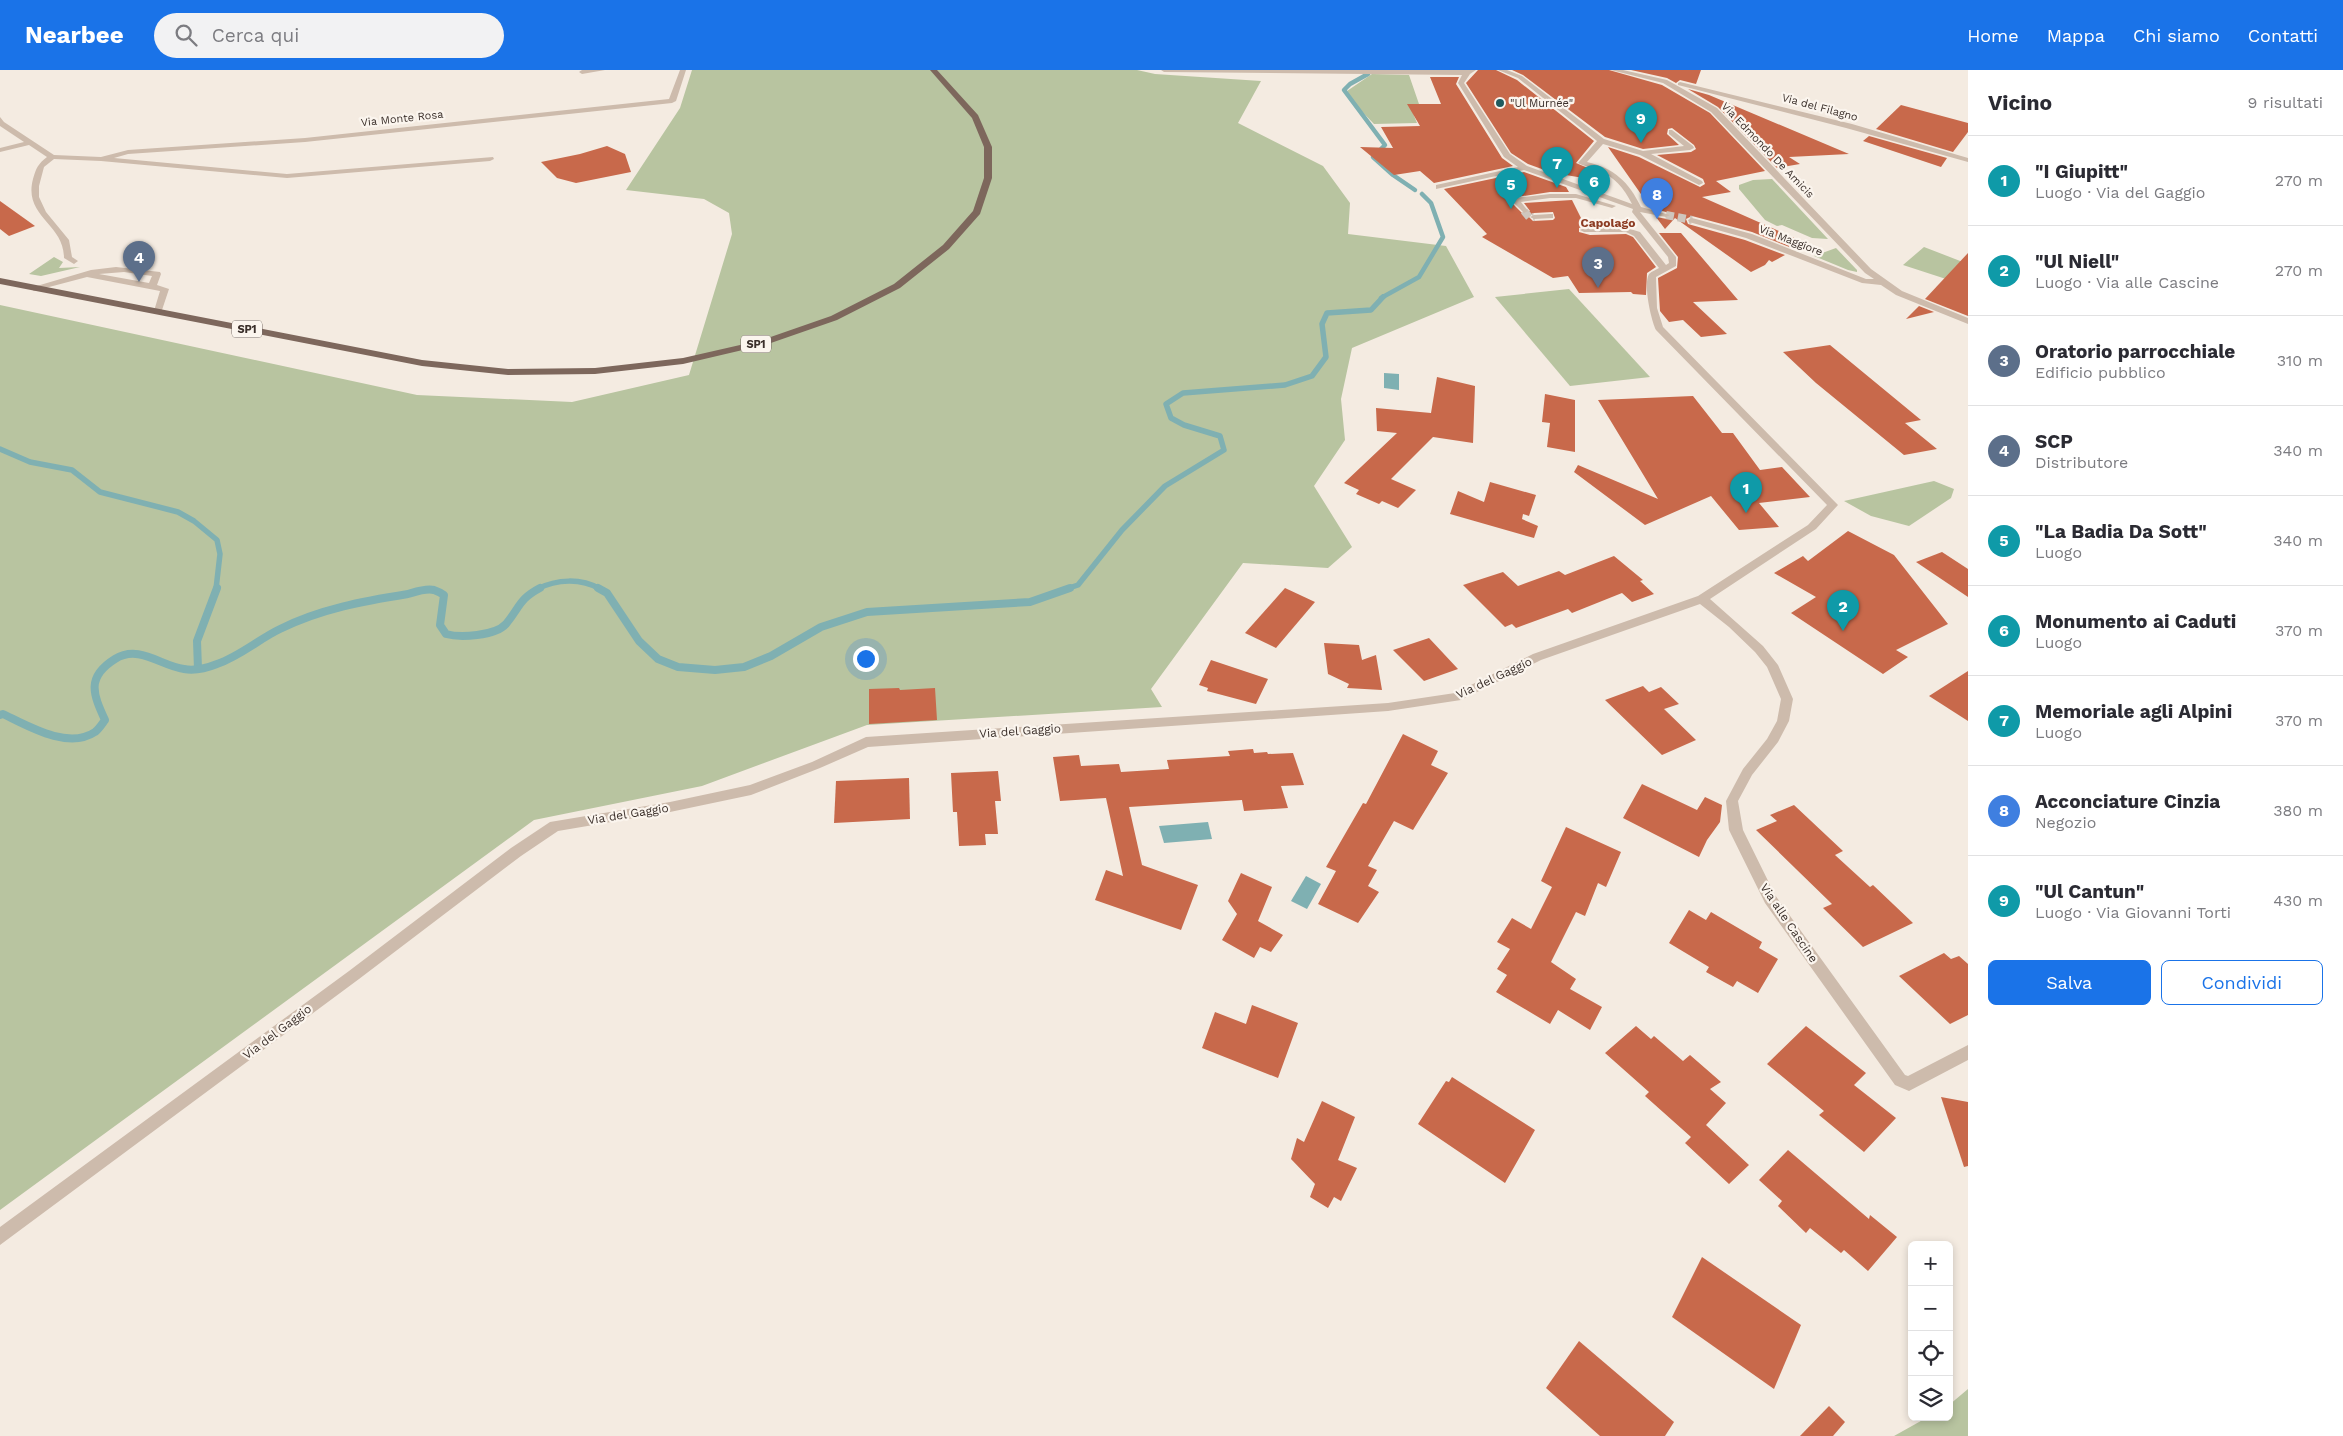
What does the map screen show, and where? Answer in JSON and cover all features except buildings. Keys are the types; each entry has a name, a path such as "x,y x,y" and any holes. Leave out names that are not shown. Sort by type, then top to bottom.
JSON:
{"main road":[{"name":"SP1","path":"0,281 422,363 508,372 595,372 683,361 765,342 834,318 897,286 946,247 977,212 988,178 988,147 975,117 933,70"}],"street":[{"path":"582,72 602,70"},
{"name":"Via Monte Rosa","path":"101,159 128,152 305,140 672,101 683,70"},
{"path":"1164,70 1470,72"},
{"path":"1500,70 1520,78 1601,141 1643,153 1699,182"},
{"name":"Via Edmondo De Amicis","path":"1614,70 1665,81 1714,110 1733,127 1868,271 1882,282"},
{"path":"1470,72 1461,83 1507,155 1524,168 1637,210"},
{"name":"Via del Filagno","path":"1665,81 1849,126 1968,160"},
{"name":"Via Monte Rosa","path":"0,119 29,143 52,157 101,159 287,176 490,159"},
{"path":"1643,153 1690,148 1672,132"},
{"path":"1584,230 1627,230 1638,234 1659,271 1673,264 1672,257 1637,210 1630,192 1620,179 1595,165 1582,163 1601,141"},
{"path":"0,150 29,143"},
{"path":"52,157 40,166 35,196 40,210 62,232 69,249 68,258 74,261"},
{"path":"1439,187 1524,168"},
{"path":"1524,211 1515,200 1550,196 1576,196 1666,215"},
{"path":"1534,217 1550,216"},
{"name":"Via Maggiore","path":"1692,220 1749,236 1865,281 1882,282"},
{"name":"Via del Gaggio","path":"0,1237 354,975 516,852 555,826 670,807 751,790 816,765 866,742 1388,707 1456,697 1537,657 1702,599 1812,527 1833,504 1659,328 1653,308 1652,277 1659,271"},
{"path":"34,288 98,272 153,284 165,289 158,311"},
{"path":"87,274 153,284"},
{"path":"1882,282 1920,303 1968,321"},
{"name":"Via alle Cascine","path":"1702,599 1733,624 1759,649 1772,665 1787,699 1783,721 1772,742 1747,772 1732,801 1736,830 1770,899 1900,1080 1909,1084 1968,1052"}],"green space":[{"path":"692,70 1137,70 1155,74 1261,81 1238,123 1323,166 1350,203 1348,234 1446,246 1474,297 1352,348 1341,399 1345,440 1314,486 1352,547 1328,568 1243,563 1151,689 1162,707 867,725 702,786 534,820 0,1210 0,305 417,395 572,402 689,375 732,234 729,213 704,199 626,190 680,108"},
{"path":"1372,74 1409,75 1419,104 1409,104 1417,123 1374,124 1352,101 1347,91"},
{"path":"1772,179 1828,239 1812,238 1765,220 1739,189 1739,185 1753,180"},
{"path":"1924,247 1968,264 1946,279 1903,265"},
{"path":"1836,248 1857,270 1857,272 1814,256"},
{"path":"54,257 63,262 59,268 80,267 41,276 29,274"},
{"path":"1569,289 1650,377 1570,386 1495,297"},
{"path":"1934,481 1954,489 1951,498 1909,526 1871,516 1844,501"},
{"path":"1968,1389 1968,1436 1894,1436 1921,1421 1953,1421 1953,1402"}],"water":[{"path":"1384,373 1399,374 1399,390 1384,388"},
{"path":"1208,822 1212,839 1164,843 1159,826"},
{"path":"1306,876 1321,884 1307,909 1291,901"}],"waterway":[{"path":"1368,74 1350,84 1344,90 1385,145 1373,157 1393,175 1415,190"},
{"path":"1381,298 1419,277 1443,237 1431,203 1422,194"},
{"path":"1066,589 1078,585 1122,530 1165,486 1224,450 1220,436 1184,425 1171,418 1166,404 1183,393 1285,385 1312,376 1326,357 1322,324 1327,313 1371,310 1383,297"},
{"path":"0,449 30,462 72,470 100,492 178,512 194,521 217,540 220,554 216,589"},
{"path":"537,589 553,583 569,581 593,585 600,589"},
{"path":"198,669 197,641 217,588"},
{"path":"0,715 3,714 48,734 61,737 84,737 95,732 105,720 95,694 96,679 106,666 124,655 133,654 150,657 184,669 205,668 225,661 272,633 311,616 359,603 421,590 434,590 444,595 440,625 446,634 460,636 477,635 501,628 524,600 540,588"},
{"path":"598,588 607,593 639,641 658,659 678,667 715,670 744,667 771,656 821,627 867,612 1030,602 1070,588"}],"tunnel":[{"path":"1524,211 1530,218 1534,217"},
{"path":"1666,215 1692,220"}],"place":[{"name":"\"Ul Murnée\"","path":"1500,103"},
{"name":"\"Ul Cantun\"","path":"1641,143"},
{"name":"Memoriale agli Alpini","path":"1557,188"},
{"name":"Monumento ai Caduti","path":"1594,206"},
{"name":"\"La Badia Da Sott\"","path":"1511,209"},
{"name":"Acconciature Cinzia","path":"1657,219"},
{"name":"SCP","path":"139,282"},
{"name":"Oratorio parrocchiale","path":"1598,288"},
{"name":"\"I Giupitt\"","path":"1746,513"},
{"name":"\"Ul Niell\"","path":"1843,631"}],"district":[{"name":"Capolago","path":"1608,223"}]}
